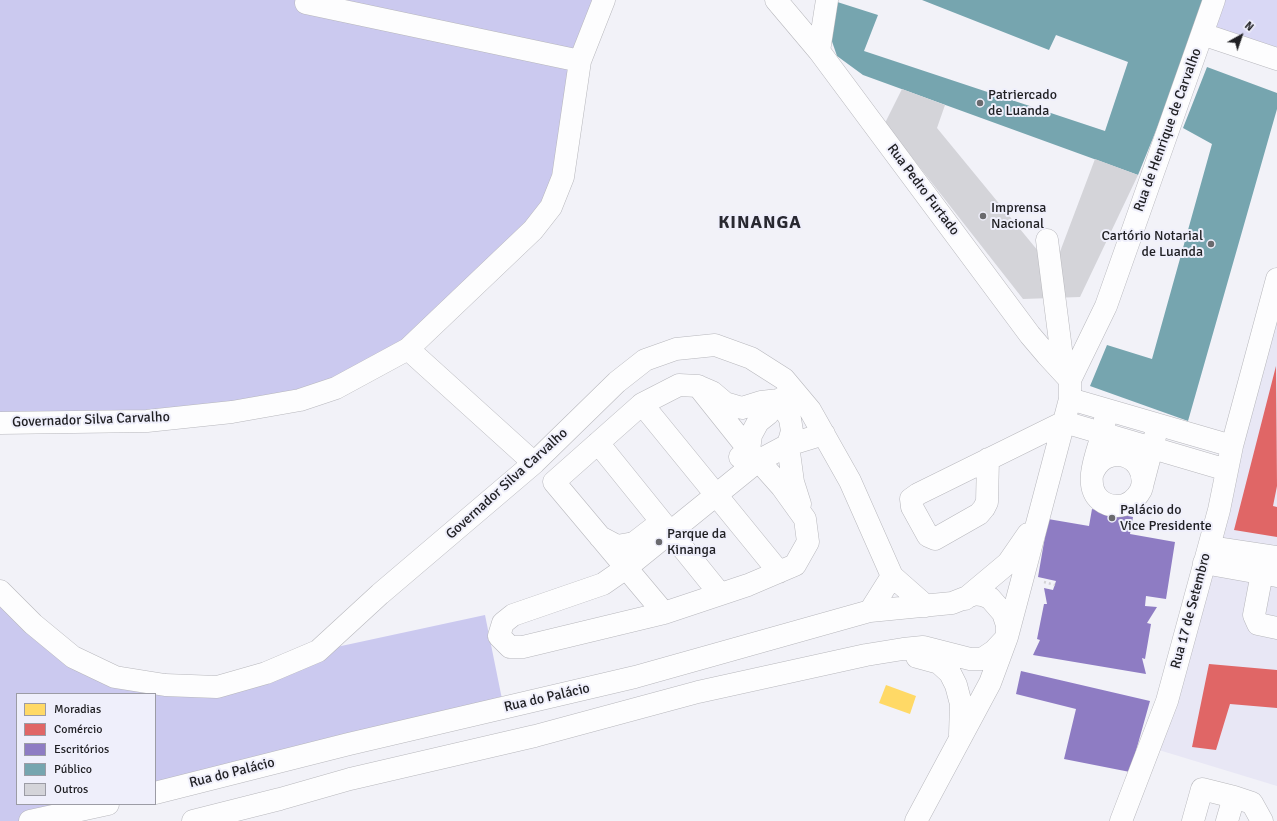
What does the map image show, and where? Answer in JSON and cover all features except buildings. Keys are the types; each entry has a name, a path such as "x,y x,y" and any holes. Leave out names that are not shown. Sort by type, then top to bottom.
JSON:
{"street":[{"name":"Governador Silva Carvalho","path":"0,423 147,421 232,412 300,400 336,388 408,349 533,230 551,207 563,177 580,61 604,0"},
{"name":"Rua Pedro Furtado","path":"776,0 820,51 1030,335 1068,384"},
{"path":"820,51 827,0"},
{"name":"Rua de Henrique de Carvalho","path":"1068,384 1106,306 1214,0"},
{"path":"306,3 580,61"},
{"name":"Rua de Henrique de Carvalho","path":"1202,34 1277,59"},
{"path":"916,821 990,683 1007,638 1064,422 1068,384 1047,240"},
{"name":"Rua 17 de Setembro","path":"1121,821 1167,701 1219,510 1232,446 1277,279"},
{"name":"Governador Silva Carvalho","path":"0,591 33,624 73,657 115,677 165,685 217,687 266,672 318,651 380,594 534,463 622,378 645,360 676,349 715,345 751,358 784,379 786,396 810,410 850,481 892,576 932,606"},
{"path":"408,349 534,463"},
{"path":"1068,384 1107,410 1232,446"},
{"path":"664,613 554,482 642,404 679,385 698,386 712,392 725,403 742,408 786,396"},
{"path":"698,386 782,487 805,519"},
{"path":"786,396 792,431 788,445 793,482 805,519 808,542 795,565 748,585 664,613 523,647 510,647 499,636 503,623 513,615 603,584 626,568 666,527 754,455 788,445 824,434"},
{"path":"754,455 751,435 758,422 786,396"},
{"path":"642,404 779,572"},
{"path":"1092,476 1107,410"},
{"path":"988,459 1064,422 1227,470"},
{"path":"1141,490 1143,481 1142,472 1131,458 1122,455 1106,457 1094,468 1092,484 1094,492 1098,498 1104,503 1113,506 1122,506 1130,503 1141,490 1158,425"},
{"path":"598,443 720,594"},
{"path":"965,599 1008,563 1038,518"},
{"path":"600,537 617,546 634,543 666,527"},
{"path":"1207,555 1277,556"},
{"path":"1207,555 1269,574 1254,615 1258,624 1277,628"},
{"path":"870,611 892,576"},
{"name":"Rua do Palácio","path":"156,792 348,744 635,678 870,611 952,604 975,594 990,598 1002,613 1007,625 1007,638"},
{"path":"192,821 280,799 350,779 535,736 698,692 866,655 923,646 970,659 982,659 994,651 1007,638"},
{"path":"866,655 904,655 922,658 938,663 950,673 956,686 961,704 961,739"},
{"path":"693,661 698,692"},
{"path":"1193,821 1202,789 1252,803 1262,821"},
{"path":"1227,821 1234,797"},
{"path":"30,821 103,805"}],"shaded area":[{"path":"0,0 604,0 551,207 408,349 336,388 232,412 0,423"},
{"path":"1214,0 1277,0 1277,59 1202,34"},
{"path":"1277,287 1277,786 1149,747"},
{"path":"0,591 115,677 217,687 318,651 485,615 504,709 156,793 156,693 16,693 16,805 103,805 30,821 0,821"}],"place":[{"name":"Patriercado de Luanda","path":"980,103"},
{"name":"Imprensa Nacional","path":"983,216"},
{"name":"Cartório Notarial de Luanda","path":"1211,244"},
{"name":"Palácio do Vice Presidente","path":"1112,518"},
{"name":"Parque da Kinanga","path":"659,542"}],"district":[{"name":"KINANGA","path":"760,223"}]}
